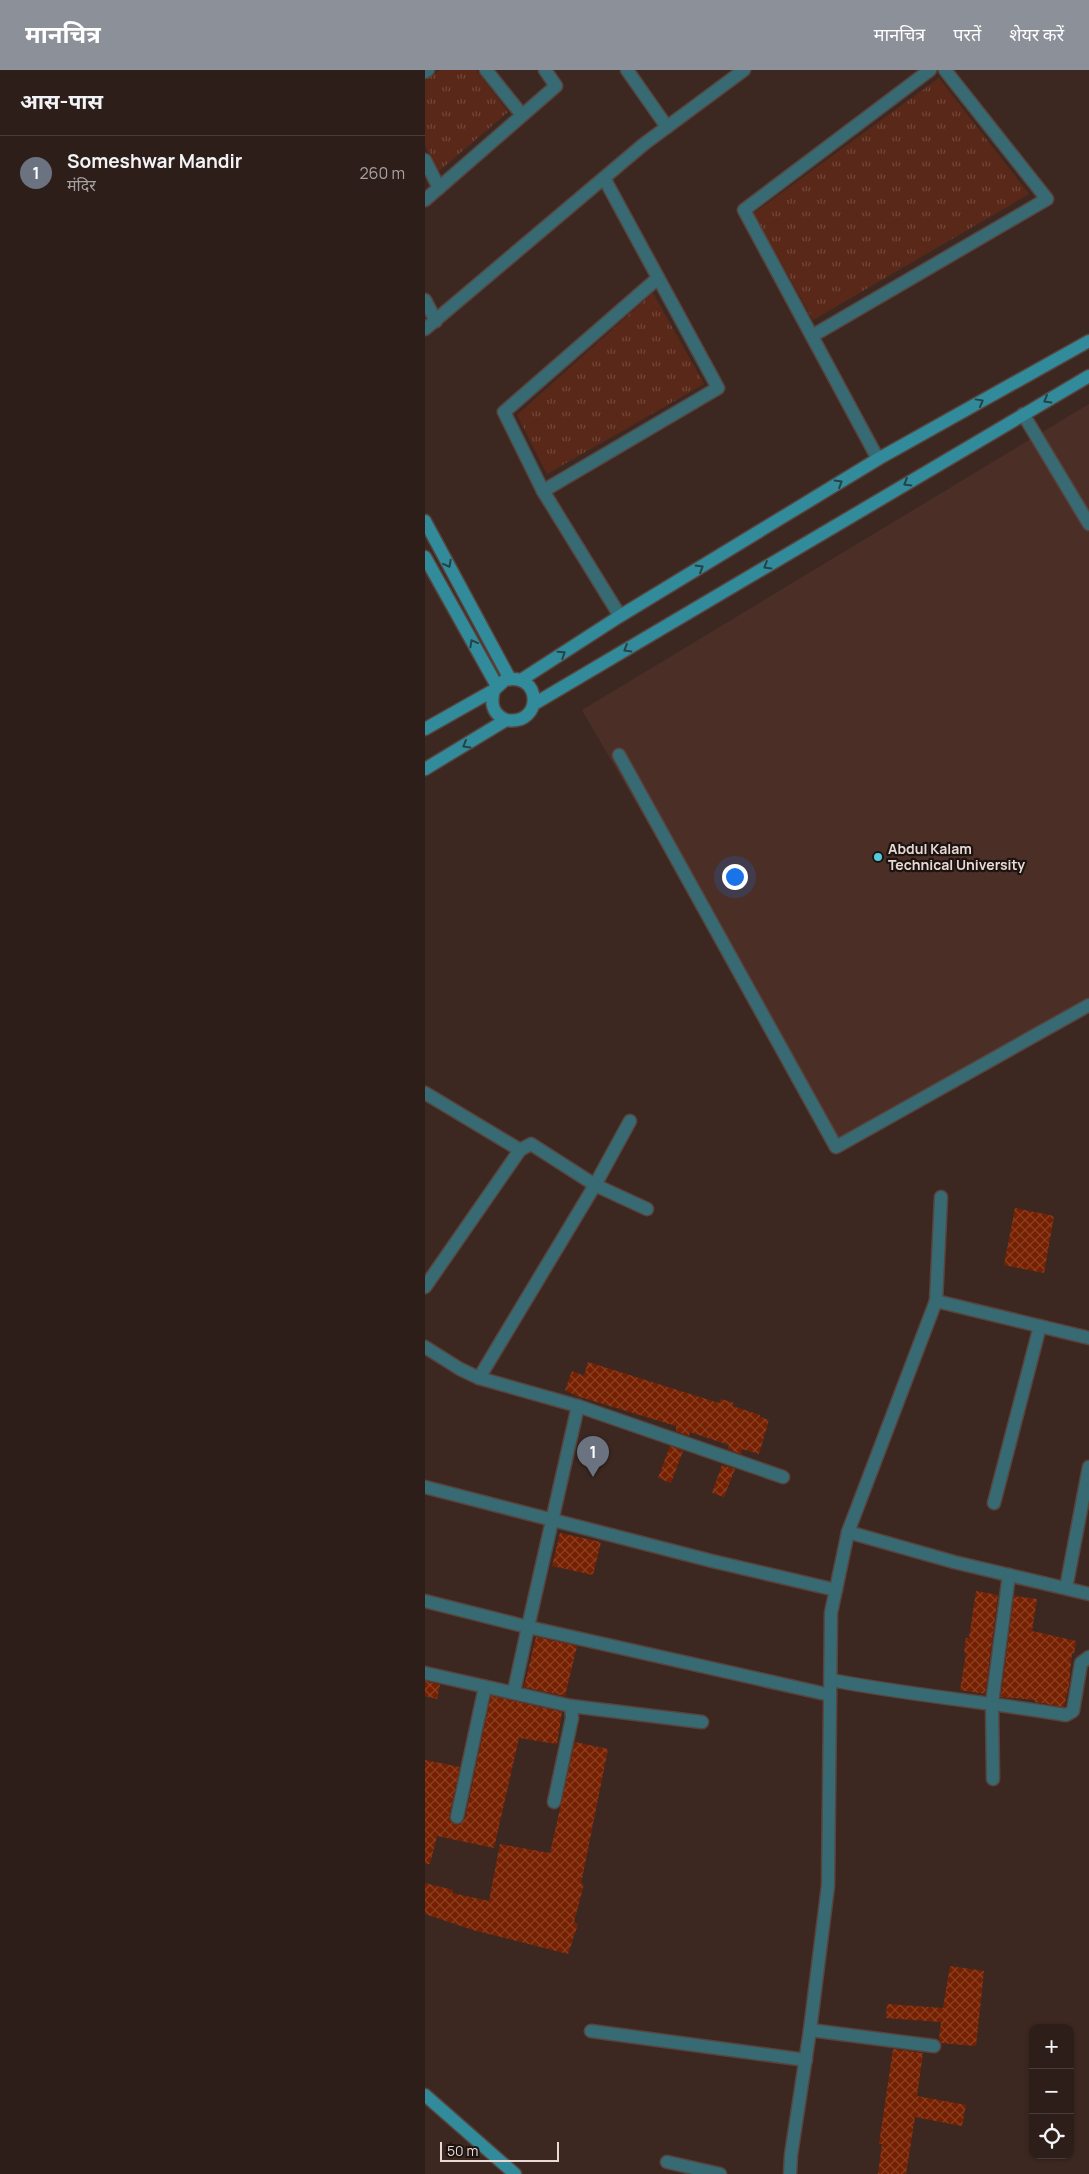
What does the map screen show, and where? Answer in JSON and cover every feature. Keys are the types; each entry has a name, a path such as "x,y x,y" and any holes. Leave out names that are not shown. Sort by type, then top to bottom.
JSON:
{"street":[{"path":"486,70 522,115"},
{"path":"425,200 556,86 545,70"},
{"path":"627,70 667,127"},
{"path":"425,329 604,178 667,127 744,70"},
{"path":"878,459 744,210 930,70"},
{"path":"812,336 1047,199 945,70"},
{"path":"425,160 439,188"},
{"path":"543,491 718,388 604,178"},
{"path":"620,616 543,491 503,412 658,278"},
{"path":"425,300 436,321"},
{"path":"425,729 495,688 515,679 878,459 1089,341"},
{"path":"425,557 495,688 492,705 500,717 506,720 521,720 527,716 534,704 1089,376"},
{"path":"1023,414 1089,524"},
{"path":"425,521 515,679 532,690 534,704"},
{"path":"425,770 506,720"},
{"path":"619,755 835,1148 1089,1005"},
{"path":"425,1093 520,1150"},
{"path":"479,1378 595,1185 630,1121"},
{"path":"425,1287 520,1150 531,1144 595,1185 647,1209"},
{"path":"790,2174 828,1886 831,1613 848,1532 936,1301 941,1197"},
{"path":"936,1301 1089,1338"},
{"path":"994,1503 1040,1326"},
{"path":"425,1347 460,1369 479,1378 578,1406 783,1477"},
{"path":"514,1691 578,1406"},
{"path":"1066,1588 1089,1467"},
{"path":"425,1487 712,1561 836,1590"},
{"path":"848,1532 1009,1575 1089,1594"},
{"path":"993,1779 992,1703 1009,1575"},
{"path":"425,1601 528,1627 831,1695"},
{"path":"831,1680 894,1692 992,1703 1066,1715 1073,1711 1081,1663 1089,1657"},
{"path":"425,1673 485,1687 514,1691 571,1706 702,1722"},
{"path":"457,1818 485,1687"},
{"path":"554,1802 572,1718 571,1706"},
{"path":"810,2030 935,2046"},
{"path":"591,2031 805,2060"},
{"path":"425,2095 515,2174"},
{"path":"667,2162 699,2172 720,2174"}],"shaded area":[{"name":"Abdul Kalam Technical University","path":"1089,404 1089,1005 836,1147 582,710"}],"green space":[{"path":"440,70 476,70 508,112 439,171 425,145 425,81"},
{"path":"939,78 1029,194 813,320 754,213"},
{"path":"653,293 704,384 547,474 517,415"}],"building":[{"path":"1015,1208 1054,1216 1044,1273 1004,1265"},
{"path":"588,1362 719,1403 721,1399 734,1403 733,1406 760,1415 760,1417 769,1420 759,1454 742,1449 741,1454 728,1449 729,1445 690,1432 689,1436 676,1431 676,1426 577,1396 565,1390 572,1371 584,1376"},
{"path":"670,1446 683,1451 671,1483 658,1478"},
{"path":"722,1465 735,1469 724,1497 712,1493"},
{"path":"560,1533 601,1542 593,1575 552,1566"},
{"path":"976,1591 998,1595 985,1694 960,1690 966,1653 964,1653 966,1638 969,1638"},
{"path":"1014,1596 1037,1599 1032,1631 1076,1641 1074,1654 1072,1653 1069,1685 1064,1707 1035,1702 1035,1700 1001,1697"},
{"path":"536,1637 577,1646 565,1696 524,1687"},
{"path":"425,1681 440,1685 437,1699 425,1696"},
{"path":"491,1696 562,1712 557,1744 519,1738 494,1848 437,1836 430,1864 425,1864 425,1760 460,1767 449,1816 452,1823 460,1825 465,1819"},
{"path":"575,1742 608,1749 581,1884 584,1884 574,1922 578,1924 568,1954 473,1930 425,1914 425,1883 453,1890 452,1893 489,1901 500,1844 550,1853"},
{"path":"950,1966 984,1971 976,2046 941,2043 939,2040 941,2022 886,2018 887,2004 943,2008"},
{"path":"893,2049 923,2053 917,2096 966,2105 962,2126 915,2117 906,2174 878,2174 882,2144 879,2144"}],"place":[{"name":"Abdul Kalam Technical University","path":"878,857"},
{"name":"Someshwar Mandir","path":"593,1477"}]}
